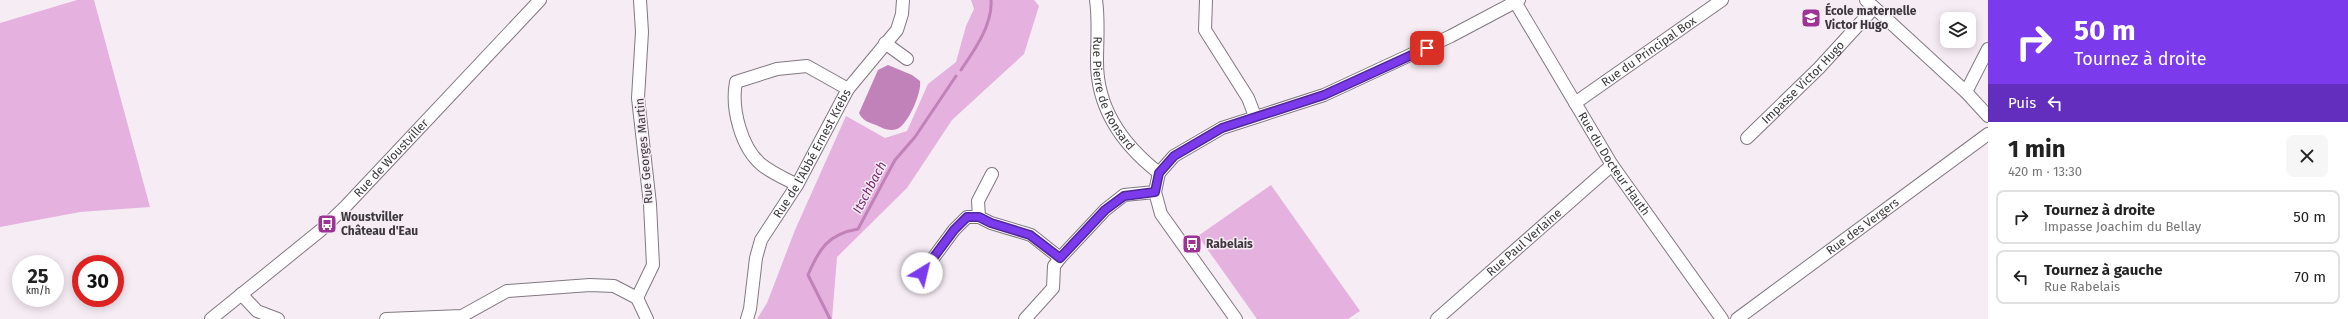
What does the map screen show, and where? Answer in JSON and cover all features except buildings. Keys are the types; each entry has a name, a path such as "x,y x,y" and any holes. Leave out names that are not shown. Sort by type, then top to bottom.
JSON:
{"street":[{"name":"Rue de Woustviller","path":"211,319 321,230 345,207 540,0"},
{"name":"Rue Georges Martin","path":"637,298 653,265 650,204 644,164 638,98 642,32 640,0"},
{"name":"Rue de l'Abbé Ernest Krebs","path":"747,319 750,309 756,258 761,240 797,185 848,89 897,30 902,14 903,0"},
{"name":"Rue Pierre de Ronsard","path":"1096,0 1097,64 1101,96 1112,123 1131,148 1159,173"},
{"path":"1206,0 1205,30 1248,98 1255,116"},
{"name":"Rue du Principal Box","path":"1575,103 1722,0"},
{"path":"1236,319 1161,214 1155,192 1159,173 1174,156 1222,128 1330,92 1451,36 1516,1"},
{"name":"Rue du Docteur Hauth","path":"1516,1 1612,165 1722,319"},
{"path":"1870,4 1966,92 1988,116"},
{"name":"Impasse Victor Hugo","path":"1747,138 1819,68 1870,4"},
{"path":"885,43 907,60"},
{"path":"1966,92 1988,49"},
{"path":"797,185 761,164 743,140 733,95 736,82 777,69 807,66 848,89"},
{"name":"Rue des Vergers","path":"1737,319 1988,134"},
{"name":"Rue Paul Verlaine","path":"1437,319 1612,165"},
{"path":"979,217 978,201 992,174"},
{"path":"1025,319 1053,288 1054,266 1105,210 1124,196 1155,192"},
{"path":"914,284 954,230 967,217 979,217 991,223 1030,235 1060,258"},
{"path":"386,319 462,316 507,291 583,286 614,286 637,298 647,319"},
{"path":"240,294 257,311 278,319"}],"shaded area":[{"path":"77,0 94,0 150,207 80,212 0,227 0,23"},
{"path":"971,0 1034,0 1039,6 1024,54 952,120 907,188 837,257 832,319 757,319 767,303 795,230 846,116 885,138 907,131 928,84 956,62 966,26 974,9"},
{"path":"888,65 912,75 920,81 917,100 910,115 901,126 897,129 891,130 866,121 859,113 878,70"},
{"path":"1271,185 1360,311 1348,319 1257,319 1198,236"}],"waterway":[{"name":"Itschbach","path":"961,70 977,46 986,28 991,9 991,0"},
{"name":"Itschbach","path":"830,319 808,275 816,258 826,244 832,239 848,231 858,229 895,160 915,137 956,76"}],"place":[{"name":"École maternelle Victor Hugo","path":"1811,18"},
{"name":"Woustviller Château d'Eau","path":"327,224"},
{"name":"Rabelais","path":"1192,244"}],"route":[{"path":"922,273 954,230 967,217 979,217 991,223 1030,235 1060,258 1105,210 1124,196 1155,192 1159,173 1174,156 1222,128 1255,116 1324,95 1427,48"}]}
